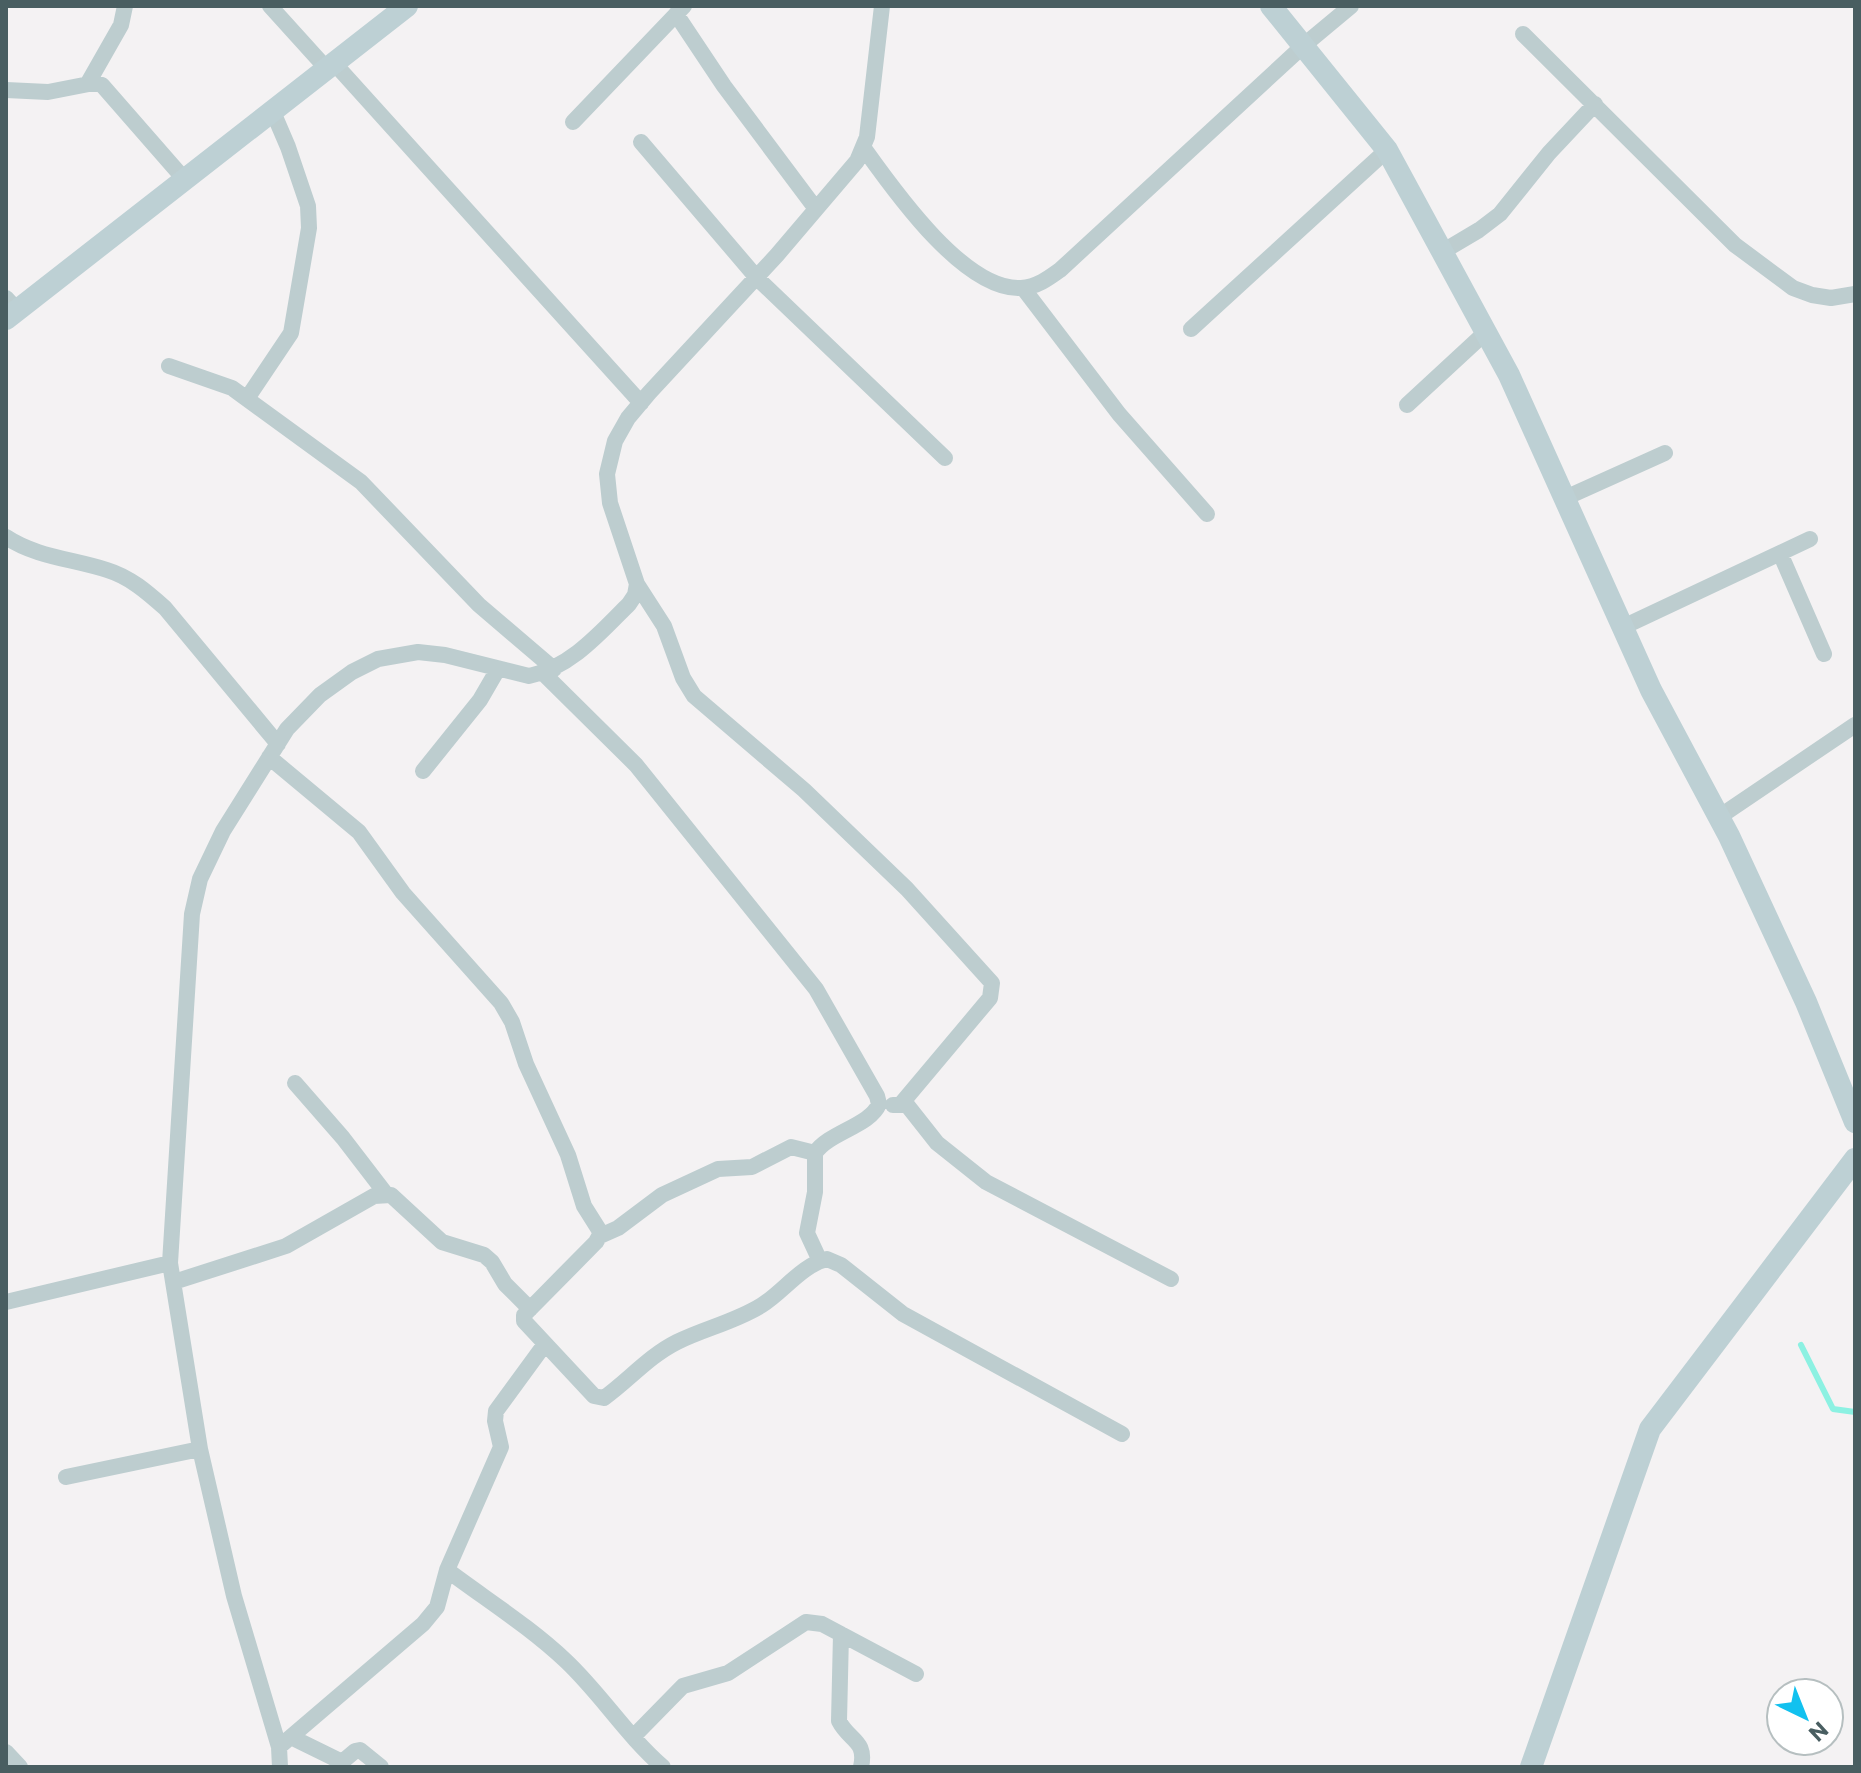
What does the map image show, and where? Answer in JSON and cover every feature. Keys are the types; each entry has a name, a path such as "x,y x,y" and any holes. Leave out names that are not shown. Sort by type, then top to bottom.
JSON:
{"main road":[{"path":"10,309 185,180 407,6"},
{"path":"1271,6 1387,150 1509,375 1651,690 1719,817 1806,1002 1855,1122"},
{"path":"1531,1767 1650,1429 1855,1159"}],"street":[{"path":"88,83 121,25 125,6"},
{"path":"270,6 331,66 641,403"},
{"path":"882,6 867,137 857,161 757,278 628,418 615,441 607,474 610,503 637,584 664,626 683,678 694,696 793,779 907,889 992,983 990,998 901,1104"},
{"path":"863,147 915,217 963,262 992,281 1023,288 1047,280 1060,270 1303,46 1351,6"},
{"path":"573,122 680,10 724,86 816,209"},
{"path":"1523,34 1735,245 1793,288 1831,298 1855,294"},
{"path":"6,90 60,91 98,83 107,89 185,180"},
{"path":"1442,252 1500,214 1549,153 1595,104"},
{"path":"248,397 291,333 309,228 308,206 273,112"},
{"path":"641,142 757,278 945,458"},
{"path":"1191,329 1387,150"},
{"path":"1023,288 1119,414 1207,514"},
{"path":"1407,405 1486,332"},
{"path":"169,366 219,382 248,397 361,482 479,605 548,671 636,765 816,989 877,1096 878,1108"},
{"path":"1565,498 1665,453"},
{"path":"6,537 58,559 108,570 146,591 165,608 273,750 359,832 403,893 507,1011 526,1064 568,1155 584,1206 600,1230 600,1236"},
{"path":"1623,627 1810,539"},
{"path":"1780,553 1824,654"},
{"path":"280,1767 285,1742 234,1596 200,1449 170,1263 192,914 200,879 223,831 287,729 320,695 352,672 378,659 418,652 445,655 529,676 548,671 582,648 629,604 637,584"},
{"path":"423,771 480,700 498,669"},
{"path":"1719,817 1849,730 1855,747"},
{"path":"295,1083 386,1194 397,1200 442,1242 484,1255 505,1284 530,1309"},
{"path":"820,1261 807,1233 815,1192 815,1153 878,1108 901,1104 907,1105 937,1143 986,1182 1171,1279"},
{"path":"815,1153 791,1147 752,1167 718,1169 655,1198 618,1228 600,1236 530,1309 523,1317 524,1321 594,1396 602,1399 677,1342 746,1315 820,1261 833,1261 903,1314 1122,1434"},
{"path":"174,1282 286,1246 374,1196 386,1194"},
{"path":"6,1302 170,1263"},
{"path":"285,1742 423,1624 437,1607 447,1570 501,1447 496,1411 545,1344"},
{"path":"66,1477 200,1449"},
{"path":"447,1570 566,1661 663,1767"},
{"path":"633,1737 683,1686 728,1673 798,1624 813,1621 916,1674"},
{"path":"841,1634 839,1721 861,1747 864,1756 861,1767"},
{"path":"285,1742 342,1762 360,1750 381,1767"},
{"path":"6,1752 20,1767"}],"waterway":[{"path":"1801,1345 1833,1409 1855,1412"}]}
